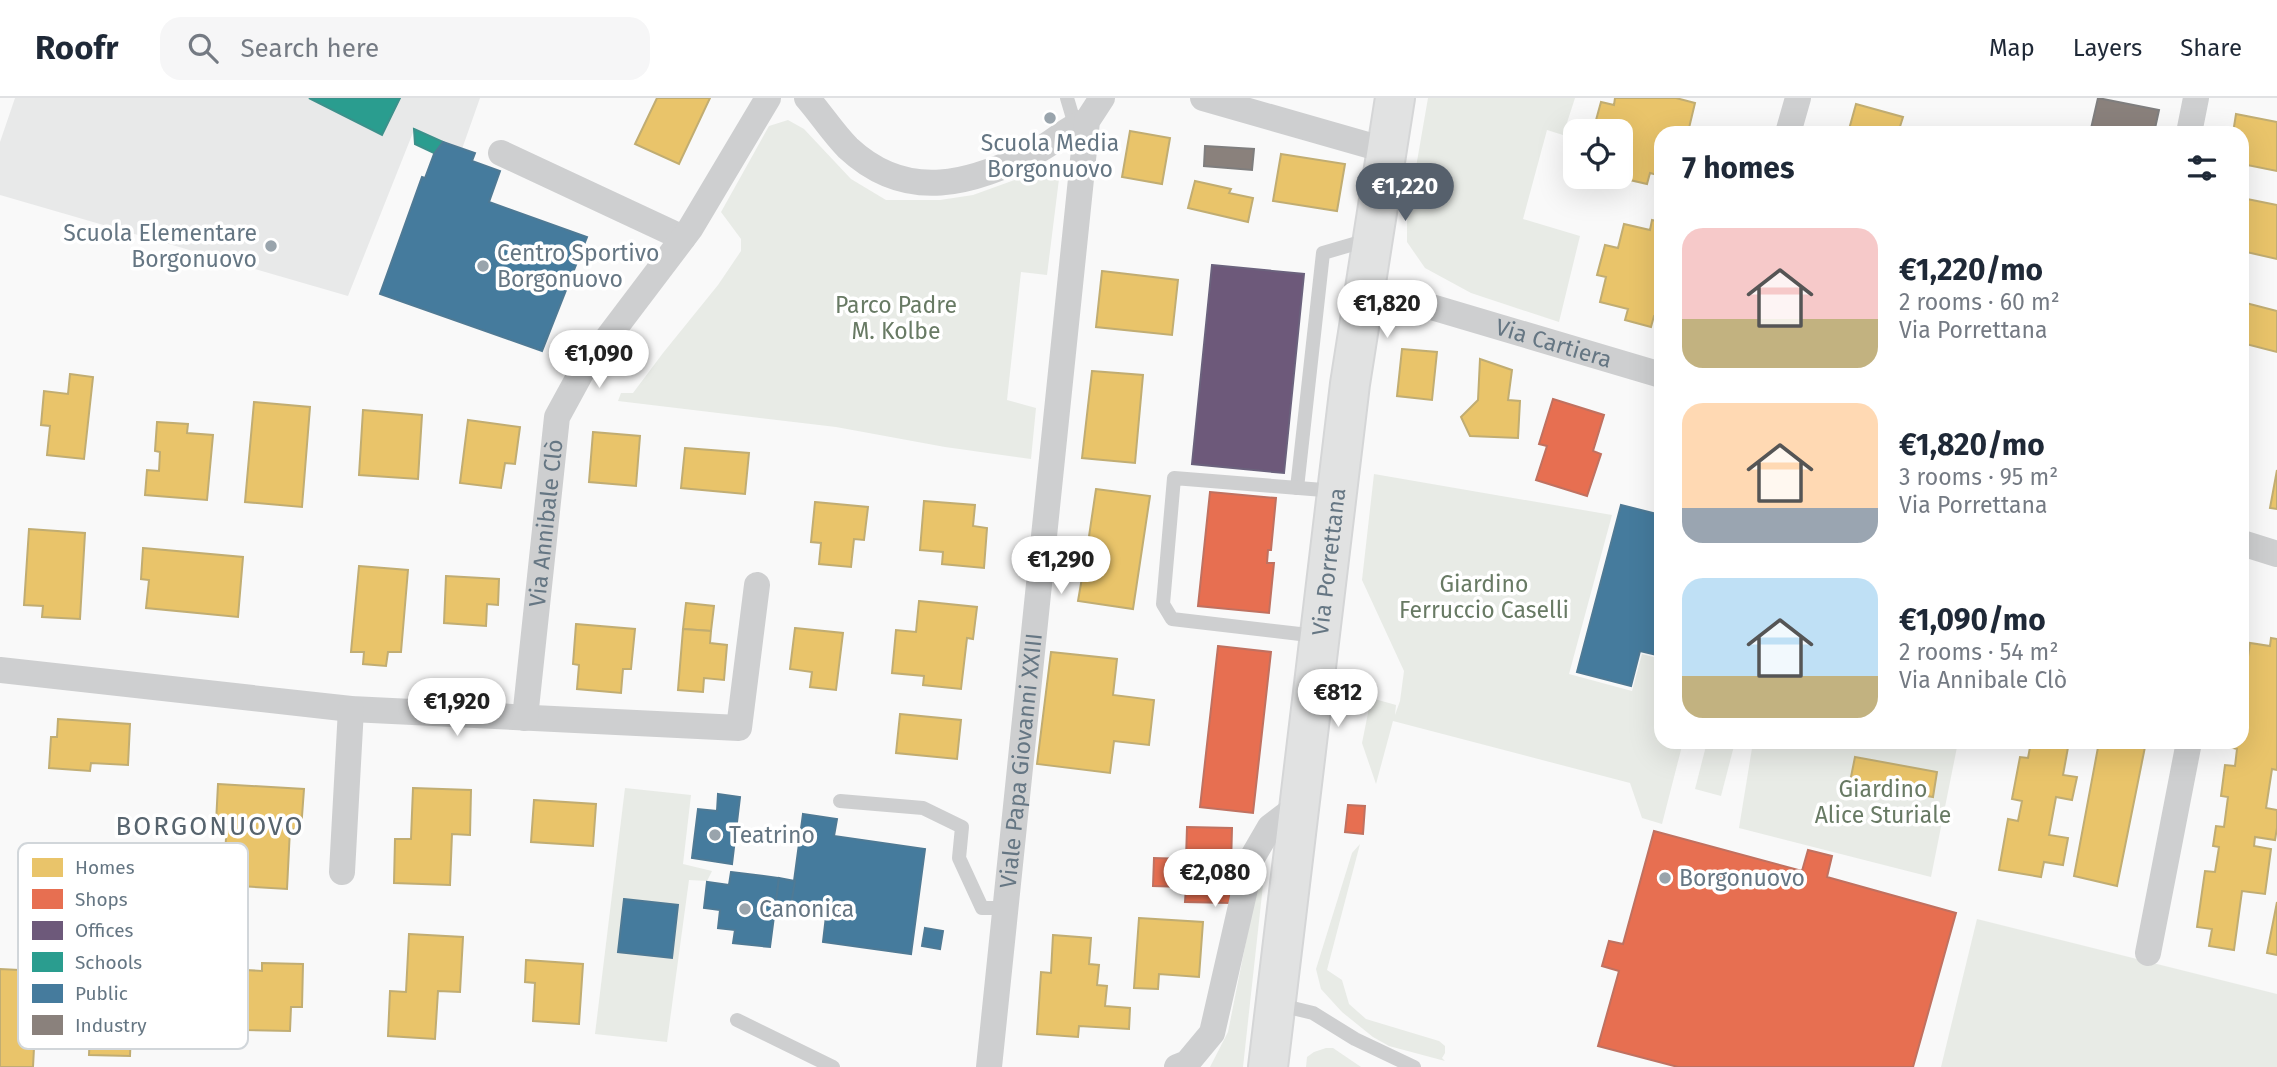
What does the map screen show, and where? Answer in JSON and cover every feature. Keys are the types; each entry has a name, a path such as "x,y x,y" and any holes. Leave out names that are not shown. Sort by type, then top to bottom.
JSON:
{"main road":[{"name":"Via Porrettana","path":"1268,1067 1350,384 1395,98"}],"street":[{"name":"Via Annibale Clò","path":"525,718 557,417 581,373 683,238 768,98"},
{"path":"807,98 849,148 881,172 903,181 926,184 975,177 1049,145 1081,123 1102,98"},
{"path":"1203,98 1385,150"},
{"path":"1790,126 1798,98"},
{"path":"2190,126 2196,98"},
{"name":"Viale Papa Giovanni XXIII","path":"989,1067 1081,123"},
{"path":"501,153 683,238"},
{"name":"Via Cartiera","path":"1364,287 1654,372"},
{"path":"2249,545 2277,554"},
{"path":"0,670 351,709 739,728 757,584"},
{"path":"342,872 351,709"},
{"path":"2148,953 2188,749"},
{"path":"1177,1067 1187,1063 1212,1034 1252,858 1270,827 1299,805"}],"lane":[{"path":"1067,98 1081,123"},
{"path":"1297,488 1323,253 1372,239"},
{"path":"1320,636 1172,619 1163,604 1174,478 1337,492"},
{"path":"840,801 923,807 962,827 959,858 982,908 1005,908"},
{"path":"1275,1004 1312,1013 1354,1039 1414,1067"},
{"path":"737,1020 833,1067"}],"shaded area":[{"name":"Scuola Elementare Borgonuovo","path":"15,98 480,98 462,149 414,130 348,296 0,195 0,142"}],"green space":[{"path":"1428,98 1575,98 1568,119 1563,119 1563,135 1547,130 1523,219 1580,236 1559,322 1471,293 1425,268 1407,242 1407,219"},
{"name":"Parco Padre M. Kolbe","path":"788,120 804,129 851,179 886,200 940,200 973,195 1061,163 1047,275 1021,272 1007,400 1036,408 1031,459 836,427 618,401 621,393 633,393 718,285 741,251 741,239 721,212 769,126"},
{"name":"Giardino Ferruccio Caselli","path":"1374,474 1612,515 1569,674 1632,691 1642,654 1654,657 1654,749 1681,749 1662,824 1642,818 1630,783 1393,721 1376,784 1362,743 1371,698 1396,705 1395,715 1404,671 1362,580"},
{"path":"1705,749 1733,749 1721,796 1695,789"},
{"name":"Giardino Alice Sturiale","path":"1752,749 1957,749 1931,877 1739,828"},
{"path":"625,788 691,795 683,864 712,871 707,881 689,880 667,1042 595,1034"},
{"path":"1360,844 1327,970 1342,980 1349,1004 1366,1019 1439,1041 1445,1046 1442,1058 1445,1061 1389,1046 1373,1037 1342,1012 1321,989 1316,969 1352,853"},
{"path":"1259,876 1264,876 1243,1067 1210,1067 1228,1032"},
{"path":"1977,919 2277,994 2277,1067 1941,1067"},
{"path":"1326,1048 1333,1048 1361,1067 1306,1067 1307,1057"}],"building: Homes":[{"path":"657,98 710,98 679,164 635,144"},
{"path":"1615,98 1676,98 1695,103 1689,126 1654,126 1654,174 1650,173 1647,184 1633,181 1633,119 1596,119 1601,102 1614,105"},
{"path":"1856,104 1903,117 1900,126 1850,126"},
{"path":"2236,114 2277,122 2277,171 2249,165 2249,126 2234,126"},
{"path":"1130,131 1170,138 1162,184 1122,177"},
{"path":"1281,154 1345,164 1337,211 1273,201"},
{"path":"1195,181 1231,189 1229,193 1253,198 1248,222 1188,208"},
{"path":"2249,199 2277,205 2277,259 2249,253"},
{"path":"1654,220 1654,316 1651,327 1625,320 1628,309 1600,302 1606,277 1597,275 1605,245 1618,248 1624,224 1650,230"},
{"path":"1102,271 1178,280 1172,335 1096,327"},
{"path":"2249,304 2277,311 2277,352 2249,345"},
{"path":"1402,349 1437,352 1432,400 1397,396"},
{"path":"1480,359 1512,370 1508,400 1520,401 1518,438 1470,436 1461,417 1478,400"},
{"path":"1092,371 1143,375 1135,463 1082,458"},
{"path":"70,374 93,377 84,459 47,455 50,426 41,425 44,391 68,394"},
{"path":"254,402 310,407 302,507 245,502"},
{"path":"363,410 422,415 418,479 359,475"},
{"path":"468,420 520,427 515,464 505,463 501,488 460,483"},
{"path":"157,422 188,424 187,433 213,435 207,500 145,495 147,470 159,471 160,452 155,451"},
{"path":"593,432 640,436 636,486 589,482"},
{"path":"685,448 749,453 745,494 681,488"},
{"path":"2277,470 2277,509 2270,508"},
{"path":"1096,489 1150,496 1133,609 1078,601 1083,572 1071,571 1074,548 1087,550"},
{"path":"924,501 975,505 973,526 987,528 984,568 942,564 943,552 920,550"},
{"path":"815,502 868,507 864,540 854,539 851,567 819,564 821,543 811,542"},
{"path":"29,529 85,533 80,619 42,617 43,606 24,605"},
{"path":"143,548 243,557 238,617 146,608 149,580 141,579"},
{"path":"359,566 408,570 401,652 388,652 386,666 363,664 364,652 351,652"},
{"path":"446,576 499,579 498,605 487,604 486,626 444,623"},
{"path":"919,601 977,607 973,639 967,638 961,689 923,685 924,676 892,673 896,630 916,632"},
{"path":"686,603 714,606 711,631 683,629"},
{"path":"576,624 635,629 631,669 623,669 621,693 577,689 579,665 573,664"},
{"path":"795,628 843,633 836,690 810,687 812,672 790,669"},
{"path":"683,629 711,631 710,643 727,645 724,680 704,678 703,692 678,690"},
{"path":"2271,638 2277,639 2277,770 2272,769 2266,808 2277,810 2277,828 2275,840 2255,837 2254,846 2271,849 2265,894 2242,891 2234,950 2209,946 2212,929 2197,927 2205,871 2215,872 2219,847 2213,846 2216,826 2224,827 2228,797 2221,796 2225,765 2235,766 2237,749 2249,749 2250,643 2270,646"},
{"path":"1051,652 1117,659 1113,695 1154,700 1149,745 1114,741 1110,773 1037,764"},
{"path":"900,714 961,720 957,759 896,753"},
{"path":"58,719 130,724 128,765 91,763 90,771 49,768 51,737 57,737"},
{"path":"2030,749 2068,749 2063,775 2077,777 2072,800 2056,797 2049,835 2068,838 2063,865 2044,862 2041,877 1999,870 2008,819 2018,821 2022,801 2012,799 2020,757 2028,758"},
{"path":"2098,749 2145,749 2117,886 2074,876"},
{"path":"1855,757 1937,772 1933,797 1850,782"},
{"path":"218,784 304,789 301,830 290,829 287,889 248,887 248,843 226,843 227,823 216,823"},
{"path":"413,788 471,790 470,835 452,834 450,885 394,883 395,839 411,839"},
{"path":"534,800 596,804 593,846 531,842"},
{"path":"2277,902 2277,955 2267,953"},
{"path":"1139,918 1203,922 1199,977 1159,974 1158,989 1134,988"},
{"path":"409,934 463,937 460,992 438,991 435,1039 388,1036 390,991 406,992"},
{"path":"1053,935 1091,938 1089,964 1099,965 1097,985 1107,986 1105,1006 1130,1008 1129,1029 1079,1026 1078,1037 1037,1034 1041,972 1051,973"},
{"path":"526,960 583,964 579,1024 533,1021 535,983 525,982"},
{"path":"262,963 303,964 302,1007 291,1007 290,1031 248,1030 248,970 262,971"},
{"path":"0,969 18,970 18,1049 34,1049 33,1067 0,1067"},
{"path":"89,1049 130,1049 130,1056 89,1055"}],"building: Shops":[{"path":"1553,399 1604,415 1593,451 1601,454 1587,496 1536,480 1547,446 1539,444"},
{"path":"1210,492 1276,498 1271,550 1268,550 1267,563 1274,563 1269,613 1198,606"},
{"path":"1218,646 1271,652 1253,813 1200,807"},
{"path":"1348,805 1365,806 1363,834 1345,832"},
{"path":"1187,827 1232,828 1230,903 1185,902 1186,887 1153,886 1154,858 1186,859"},
{"path":"1654,831 1802,871 1808,850 1832,856 1827,877 1956,913 1913,1067 1678,1067 1598,1046 1619,971 1602,966 1609,941 1623,944"}],"building: Offices":[{"path":"1212,265 1304,274 1284,473 1192,464"}],"building: Schools":[{"path":"309,98 400,98 382,135"},
{"path":"414,129 443,142 436,154 415,144"}],"building: Public":[{"name":"Centro Sportivo Borgonuovo","path":"443,142 475,153 472,161 500,171 489,202 587,237 542,351 380,294 422,177 425,178 434,154"},
{"path":"1621,505 1654,513 1654,654 1640,651 1631,686 1577,672"},
{"name":"Teatrino","path":"718,794 740,797 732,864 692,858 698,809 717,811"},
{"path":"803,814 837,819 834,836 925,849 911,954 823,942 826,916 790,911"},
{"name":"Canonica","path":"731,872 779,878 770,947 733,943 735,930 718,928 720,910 704,908 707,882 729,885"},
{"path":"779,878 795,881 790,911 775,909"},
{"path":"624,899 678,905 672,958 618,952"},
{"path":"925,928 943,931 940,949 922,946"}],"building: Industry":[{"path":"2098,98 2159,110 2156,126 2092,126"},
{"path":"1205,146 1254,149 1252,170 1204,166"}],"place":[{"name":"Scuola Media Borgonuovo","path":"1050,118"},
{"name":"Scuola Elementare Borgonuovo","path":"271,246"},
{"name":"Centro Sportivo Borgonuovo","path":"483,266"},
{"name":"Teatrino","path":"715,835"},
{"name":"Borgonuovo","path":"1665,878"},
{"name":"Canonica","path":"745,909"}],"district":[{"name":"BORGONUOVO","path":"210,826"}]}
